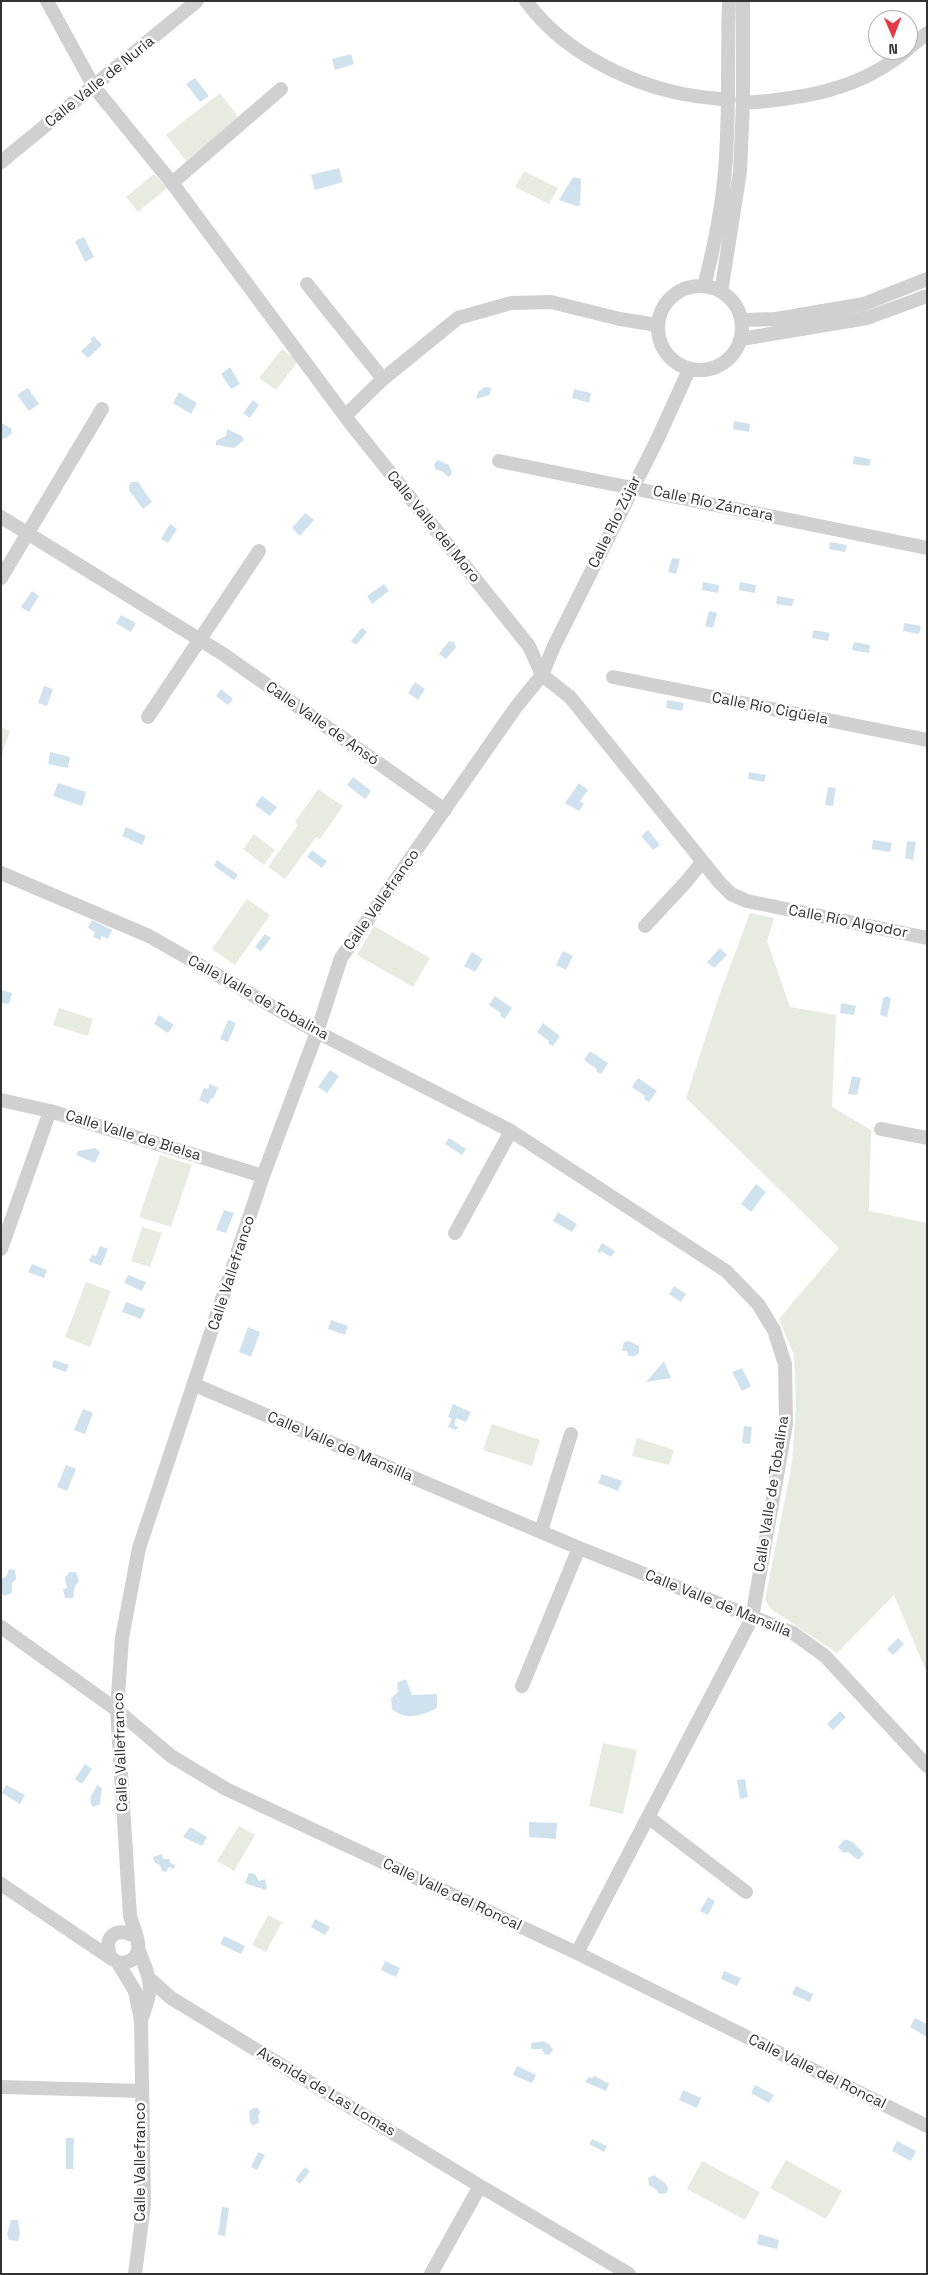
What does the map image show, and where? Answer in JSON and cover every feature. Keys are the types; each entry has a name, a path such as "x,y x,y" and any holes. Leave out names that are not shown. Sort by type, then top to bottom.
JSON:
{"street":[{"name":"Calle Valle del Moro","path":"47,1 94,88 172,183 345,416 529,646 542,675 570,697 702,862 731,894 747,901 769,906"},
{"name":"Calle Valle de Nuria","path":"1,162 94,88 197,1"},
{"path":"526,1 535,14 575,49 632,80 683,94 729,100"},
{"path":"704,286 713,253 725,171 729,100 729,1"},
{"path":"721,292 740,172 743,103 743,1"},
{"path":"743,103 787,100 831,91 870,73 891,60"},
{"path":"172,183 281,89"},
{"path":"742,320 776,318 864,304 927,279"},
{"path":"307,284 383,379"},
{"path":"704,286 721,292 738,308 742,320 741,339 736,351 727,361 716,368 702,371 689,370 676,363 665,353 659,340 657,325 662,309 672,296 682,290 704,286"},
{"path":"741,339 867,318 927,296"},
{"path":"345,416 383,379 458,318 511,303 551,302 620,319 657,325"},
{"name":"Calle Río Zújar","path":"542,675 658,438 689,370"},
{"path":"1,578 102,408"},
{"name":"Calle Río Záncara","path":"499,461 927,548"},
{"name":"Calle Valle de Ansó","path":"1,517 199,639 445,810"},
{"path":"148,717 259,551"},
{"name":"Calle Vallefranco","path":"136,1936 130,1916 117,1710 122,1638 140,1548 263,1176 317,1032 341,958 516,707 542,675"},
{"name":"Calle Río Cigüela","path":"613,677 927,740"},
{"path":"645,926 702,862"},
{"name":"Calle Valle de Tobalina","path":"1,872 149,936 317,1032 511,1132 726,1270 758,1304 774,1330 785,1364 786,1424 752,1618 577,1953"},
{"name":"Calle Río Algodor","path":"769,906 927,938"},
{"name":"Calle Valle de Bielsa","path":"1,1100 50,1111 263,1176"},
{"path":"1,1249 50,1111"},
{"path":"881,1129 927,1138"},
{"path":"455,1234 511,1132"},
{"name":"Calle Valle de Mansilla","path":"195,1385 579,1548 752,1618 793,1632 825,1656 927,1766"},
{"path":"541,1531 571,1434"},
{"path":"522,1686 579,1548"},
{"name":"Calle Valle del Roncal","path":"1,1627 117,1710 172,1756 226,1789 577,1953 927,2126"},
{"path":"648,1817 746,1892"},
{"path":"1,1884 78,1936 116,1961 131,1961 139,1951 136,1936 122,1932 110,1937 78,1936"},
{"path":"110,1937 107,1942 108,1950 116,1961"},
{"name":"Calle Vallefranco","path":"139,1951 151,1980 151,1994 140,2020"},
{"name":"Calle Vallefranco","path":"116,1961 135,1992 140,2020 144,2204 135,2274"},
{"name":"Avenida de Las Lomas","path":"151,1980 172,1998 480,2186 630,2274"},
{"path":"135,1992 151,1994"},
{"name":"Avenida de Las Lomas","path":"151,1994 172,1998"},
{"path":"1,2087 142,2091"},
{"path":"431,2274 480,2186"}],"shaded area":[{"path":"220,93 240,119 186,161 166,135"},
{"path":"524,171 558,188 549,204 515,187"},
{"path":"154,174 167,188 138,212 126,197"},
{"path":"282,349 298,361 276,390 259,378"},
{"path":"1,727 10,731 2,754 1,754"},
{"path":"318,789 343,806 320,839 316,837 285,879 268,867 298,825 295,822"},
{"path":"254,834 275,850 264,865 243,849"},
{"path":"247,899 270,915 235,965 212,949"},
{"path":"750,913 774,918 767,941 790,1007 836,1015 832,1107 871,1130 869,1211 927,1223 927,1673 894,1595 837,1653 771,1609 765,1600 792,1463 796,1403 794,1355 779,1319 839,1248 686,1098 718,999"},
{"path":"374,926 430,958 413,987 357,955"},
{"path":"59,1008 93,1019 88,1036 53,1025"},
{"path":"160,1155 192,1165 171,1227 139,1217"},
{"path":"142,1227 162,1233 150,1267 131,1261"},
{"path":"86,1282 111,1291 90,1347 65,1337"},
{"path":"492,1424 540,1440 532,1466 483,1450"},
{"path":"637,1438 674,1450 669,1465 632,1456"},
{"path":"603,1743 637,1750 623,1814 589,1806"},
{"path":"239,1826 255,1835 234,1871 217,1861"},
{"path":"268,1915 282,1922 266,1952 252,1945"},
{"path":"786,2160 842,2191 826,2219 770,2188"},
{"path":"702,2161 760,2192 745,2220 687,2189"}],"water":[{"path":"351,54 354,64 335,70 332,59"},
{"path":"195,78 209,96 200,102 186,84"},
{"path":"339,168 343,182 315,190 311,175"},
{"path":"573,177 581,179 580,205 577,206 559,200"},
{"path":"84,237 94,257 85,262 75,241"},
{"path":"94,336 102,345 88,358 81,351 92,341 90,339"},
{"path":"230,367 240,384 231,389 221,374"},
{"path":"485,387 491,388 490,395 476,399 478,392"},
{"path":"28,388 39,404 29,411 17,395"},
{"path":"574,389 591,393 589,403 572,398"},
{"path":"179,392 197,403 191,414 173,403"},
{"path":"253,400 259,405 250,418 243,413"},
{"path":"734,421 750,424 749,432 733,429"},
{"path":"1,423 11,428 12,433 6,438 1,439"},
{"path":"227,429 242,436 244,440 234,448 216,445 216,441 226,436"},
{"path":"854,456 871,459 869,466 853,464"},
{"path":"438,460 449,465 452,473 450,476 448,477 443,472 435,469 434,464"},
{"path":"132,482 138,482 152,502 143,509 129,490"},
{"path":"305,513 314,520 300,536 292,528"},
{"path":"170,524 177,529 168,543 161,539"},
{"path":"830,542 847,545 845,552 829,549"},
{"path":"672,558 680,559 676,574 668,572"},
{"path":"703,582 719,585 718,593 702,590"},
{"path":"740,582 756,585 755,593 739,590"},
{"path":"384,584 389,591 372,604 367,596"},
{"path":"32,591 39,596 29,612 21,607"},
{"path":"777,596 794,599 792,606 776,604"},
{"path":"709,611 717,613 713,628 705,626"},
{"path":"121,615 136,623 131,632 116,623"},
{"path":"904,623 921,626 919,634 903,631"},
{"path":"362,628 367,632 356,645 351,641"},
{"path":"813,630 830,633 828,641 812,638"},
{"path":"449,641 454,642 456,647 446,659 439,654"},
{"path":"854,642 870,645 869,653 852,650"},
{"path":"415,682 425,689 418,700 408,693"},
{"path":"44,686 53,689 47,706 38,703"},
{"path":"221,689 233,699 228,705 216,696"},
{"path":"667,700 684,703 682,711 666,708"},
{"path":"50,752 70,757 68,768 48,764"},
{"path":"749,772 766,775 764,782 748,779"},
{"path":"353,777 371,791 365,799 347,785"},
{"path":"58,783 86,792 82,806 53,796"},
{"path":"579,783 588,790 580,801 584,804 579,811 565,803"},
{"path":"828,787 836,788 833,806 825,805"},
{"path":"262,796 277,807 270,816 255,805"},
{"path":"126,827 146,836 142,845 122,836"},
{"path":"648,830 660,845 653,850 641,836"},
{"path":"873,840 892,843 890,852 872,849"},
{"path":"907,841 916,842 913,860 905,858"},
{"path":"312,850 327,861 322,868 307,857"},
{"path":"217,860 238,875 234,880 214,866"},
{"path":"92,920 112,930 108,939 102,936 100,940 93,937 95,932 88,928"},
{"path":"265,934 271,938 261,951 255,947"},
{"path":"720,948 727,955 714,968 707,962"},
{"path":"563,951 573,956 566,970 556,965"},
{"path":"472,952 483,959 475,972 464,966"},
{"path":"1,990 12,993 9,1004 1,1003"},
{"path":"495,996 512,1008 505,1019 500,1016 501,1013 489,1005"},
{"path":"887,996 891,999 887,1017 880,1015 883,998"},
{"path":"841,1003 856,1006 854,1015 840,1013"},
{"path":"159,1015 174,1025 168,1033 154,1024"},
{"path":"228,1020 236,1023 228,1042 220,1039"},
{"path":"543,1023 560,1036 553,1046 537,1032"},
{"path":"590,1051 608,1063 601,1074 584,1060"},
{"path":"330,1070 339,1076 327,1093 318,1087"},
{"path":"852,1076 861,1078 857,1095 848,1094"},
{"path":"638,1078 657,1091 649,1102 644,1099 645,1096 632,1087"},
{"path":"210,1084 218,1088 213,1099 211,1098 208,1104 199,1100 204,1088 208,1089"},
{"path":"449,1138 466,1149 462,1155 445,1144"},
{"path":"95,1148 100,1152 95,1163 76,1155 78,1151"},
{"path":"756,1184 766,1192 751,1212 741,1204"},
{"path":"224,1210 234,1213 226,1233 216,1230"},
{"path":"558,1212 577,1224 572,1232 553,1221"},
{"path":"602,1243 615,1251 611,1257 601,1251 600,1253 597,1252"},
{"path":"100,1246 108,1249 101,1266 89,1261 92,1255 96,1256"},
{"path":"32,1264 47,1270 44,1278 28,1272"},
{"path":"128,1275 146,1282 142,1291 124,1283"},
{"path":"674,1286 686,1294 681,1302 669,1294"},
{"path":"126,1302 145,1309 141,1319 122,1312"},
{"path":"331,1320 348,1326 345,1335 328,1329"},
{"path":"248,1327 260,1332 251,1357 239,1352"},
{"path":"629,1341 639,1346 639,1353 635,1356 628,1356 627,1351 622,1351 624,1342"},
{"path":"54,1360 69,1365 66,1372 52,1367"},
{"path":"664,1361 671,1378 646,1382"},
{"path":"742,1368 751,1386 742,1391 732,1372"},
{"path":"453,1404 471,1412 466,1422 456,1418 454,1425 458,1427 456,1430 448,1427 452,1419 448,1417"},
{"path":"83,1409 93,1413 85,1434 74,1430"},
{"path":"744,1426 752,1427 750,1444 742,1443"},
{"path":"66,1465 76,1469 67,1491 57,1487"},
{"path":"602,1474 622,1481 618,1491 598,1483"},
{"path":"9,1569 15,1570 16,1579 12,1583 12,1593 5,1596 1,1593 1,1579 6,1577"},
{"path":"69,1572 76,1572 79,1581 75,1586 73,1598 65,1598 63,1589 67,1588 65,1578"},
{"path":"898,1638 904,1644 893,1655 887,1649"},
{"path":"406,1679 412,1695 437,1694 437,1707 424,1714 413,1716 397,1713 392,1709 391,1698 398,1692 397,1683"},
{"path":"840,1711 846,1717 833,1730 827,1724"},
{"path":"85,1764 92,1769 82,1784 75,1779"},
{"path":"745,1779 748,1797 740,1799 737,1780"},
{"path":"6,1785 25,1795 20,1804 2,1793"},
{"path":"97,1785 102,1788 100,1804 94,1807 91,1805 90,1798"},
{"path":"529,1822 557,1823 556,1839 529,1837"},
{"path":"190,1827 207,1837 202,1846 183,1837"},
{"path":"845,1839 854,1843 864,1854 858,1860 848,1852 843,1853 838,1847"},
{"path":"162,1854 163,1859 170,1859 170,1863 175,1865 174,1869 169,1867 166,1872 162,1871 160,1865 155,1863 153,1857"},
{"path":"249,1873 255,1874 259,1881 265,1879 267,1888 265,1890 245,1883"},
{"path":"708,1897 715,1901 708,1915 700,1911"},
{"path":"315,1919 330,1927 325,1935 311,1927"},
{"path":"224,1936 245,1946 241,1954 220,1944"},
{"path":"385,1961 400,1968 396,1977 381,1970"},
{"path":"724,1971 741,1978 737,1986 721,1979"},
{"path":"796,1986 813,1994 810,2002 792,1994"},
{"path":"915,2018 927,2024 927,2037 910,2027"},
{"path":"543,2041 549,2044 553,2050 549,2055 544,2054 542,2049 531,2049 531,2043"},
{"path":"517,2066 536,2075 532,2083 513,2075"},
{"path":"595,2076 609,2084 606,2091 585,2082 589,2077"},
{"path":"755,2085 774,2095 769,2103 751,2093"},
{"path":"683,2090 701,2098 697,2108 679,2100"},
{"path":"258,2108 260,2112 258,2116 259,2122 253,2126 250,2122 249,2111"},
{"path":"66,2138 74,2138 73,2169 66,2169"},
{"path":"592,2139 607,2146 604,2152 589,2144"},
{"path":"897,2141 916,2151 911,2161 892,2151"},
{"path":"258,2152 265,2155 257,2170 251,2167"},
{"path":"305,2167 310,2171 300,2184 295,2180"},
{"path":"654,2175 668,2187 667,2193 659,2194 657,2190 649,2185 648,2178"},
{"path":"222,2207 229,2208 225,2236 218,2235"},
{"path":"11,2220 18,2220 20,2234 18,2241 9,2240 7,2235"},
{"path":"759,2234 779,2240 777,2249 757,2244"}]}
